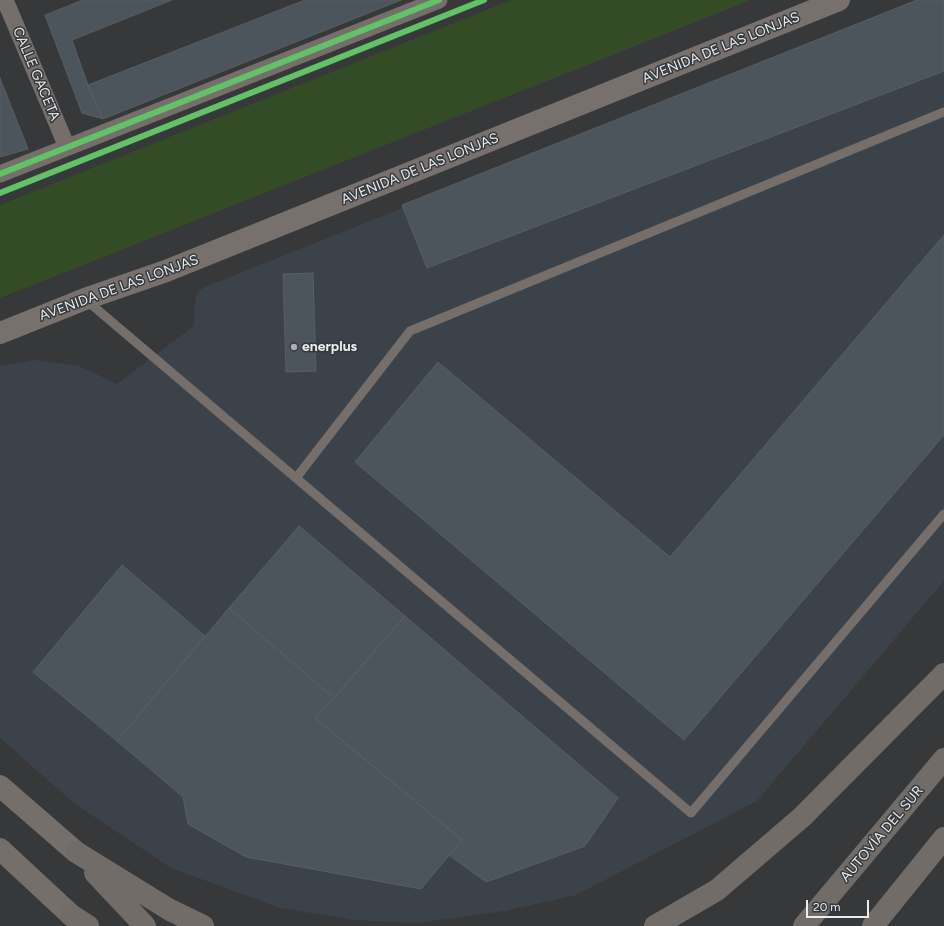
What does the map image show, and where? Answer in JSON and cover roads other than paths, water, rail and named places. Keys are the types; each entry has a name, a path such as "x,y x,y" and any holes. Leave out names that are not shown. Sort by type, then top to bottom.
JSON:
{"highway":[{"path":"655,926 717,890 802,817 944,674"},
{"name":"AUTOVÍA DEL SUR","path":"804,926 944,759"},
{"path":"873,926 944,838"},
{"path":"76,852 145,926"},
{"path":"76,852 170,910 203,926"}],"main road":[{"name":"AVENIDA DE LAS LONJAS","path":"0,333 85,299 166,271 839,0"},
{"path":"0,786 76,852"},
{"path":"0,849 79,922"}],"street":[{"name":"CALLE GACETA","path":"5,0 67,148"},
{"path":"0,174 439,0"}],"lane":[{"path":"296,478 410,331 944,112"},
{"path":"85,299 691,813 944,514"}],"place":[{"name":"enerplus","path":"294,347"}]}
